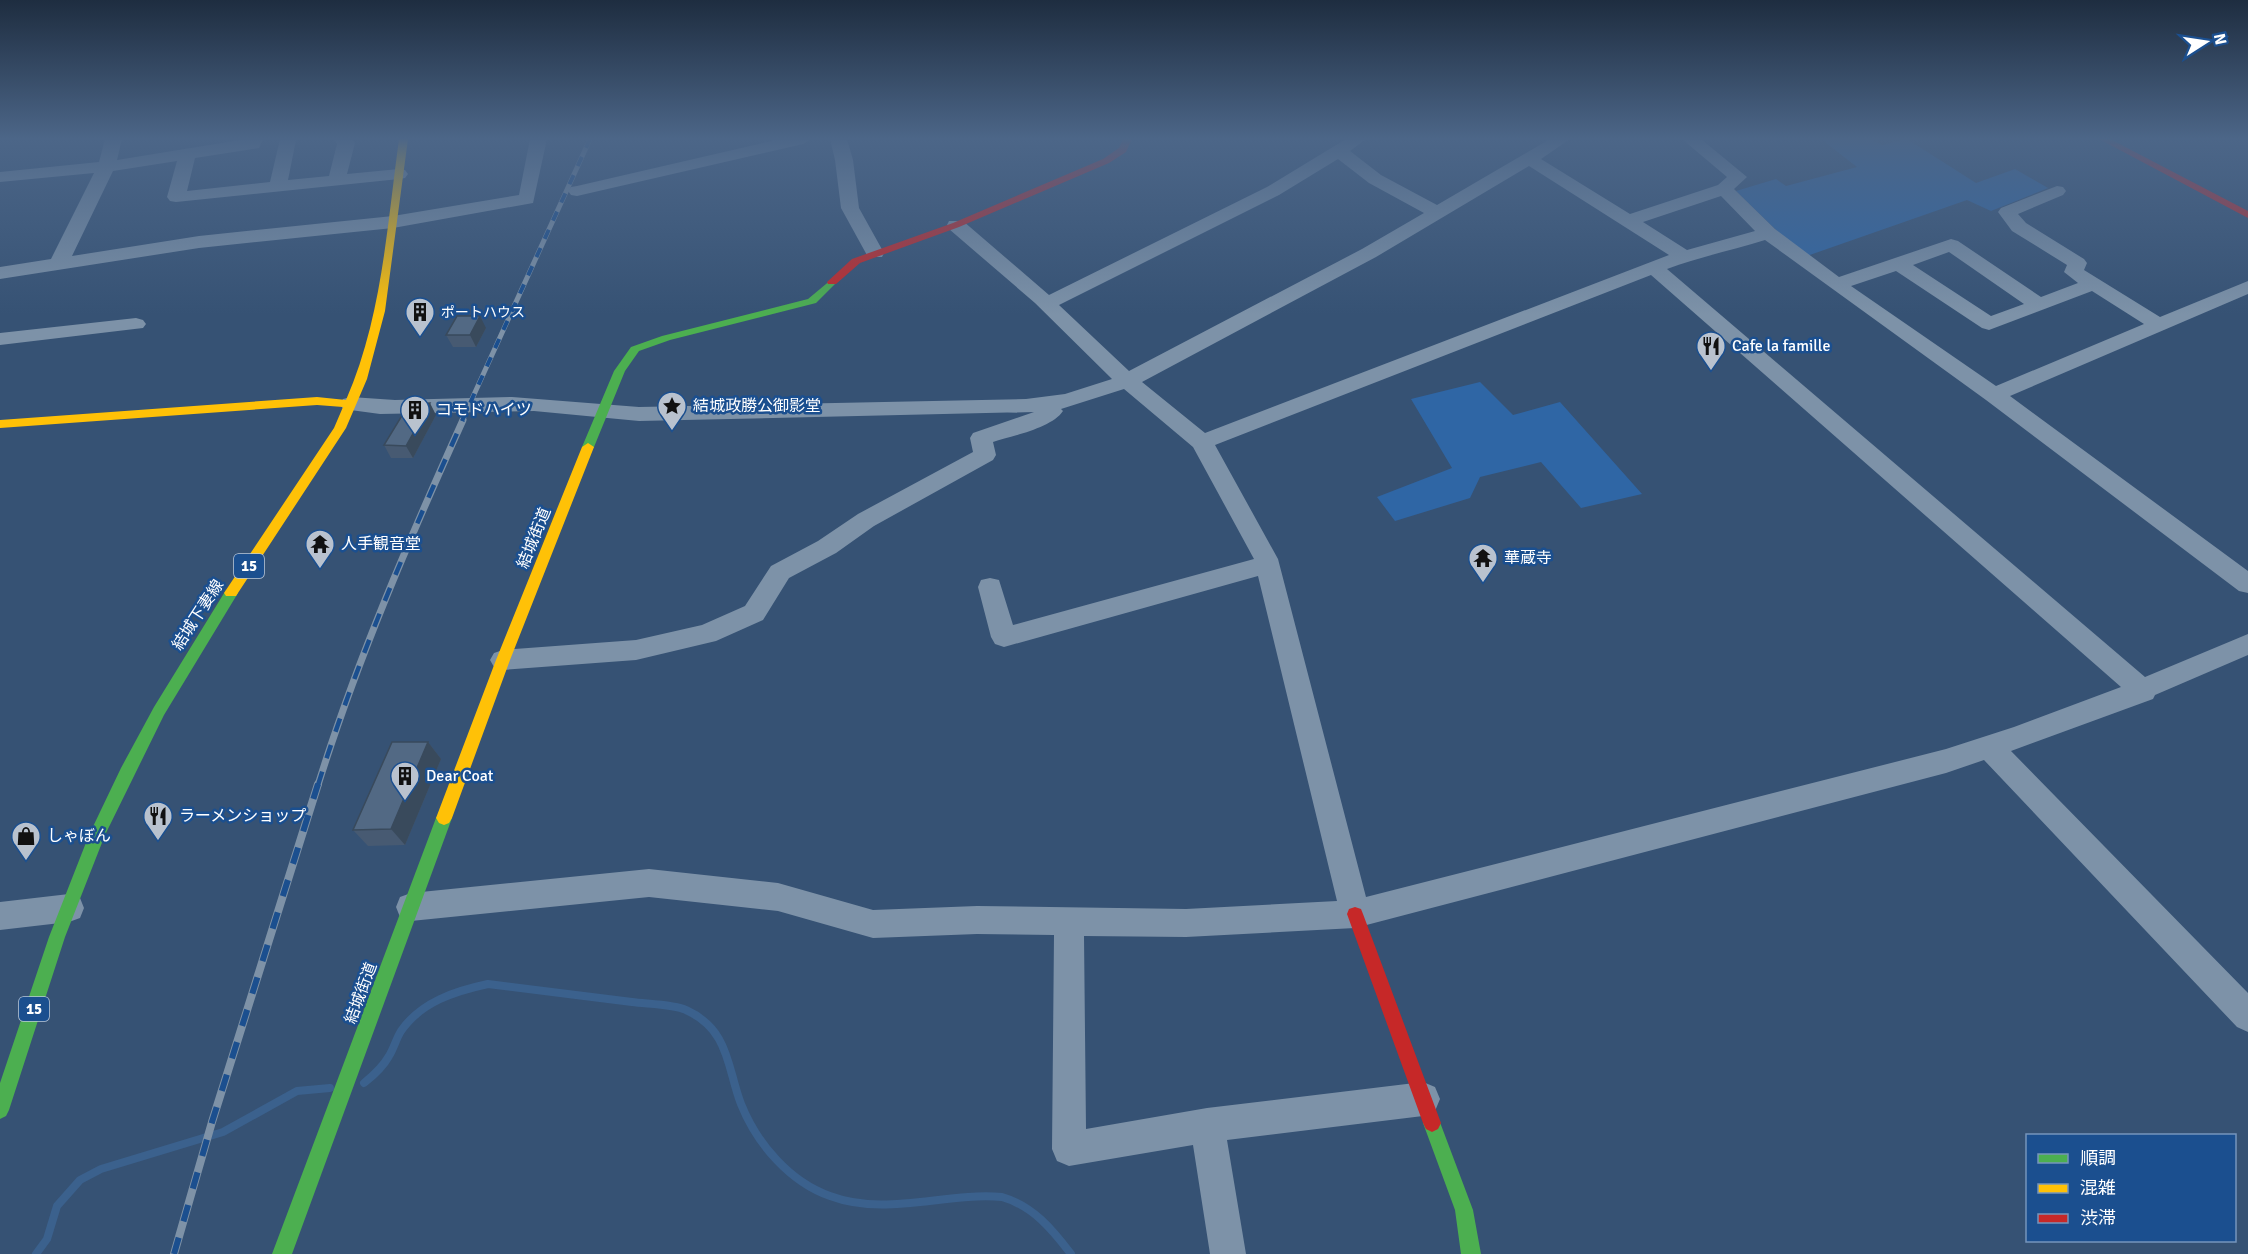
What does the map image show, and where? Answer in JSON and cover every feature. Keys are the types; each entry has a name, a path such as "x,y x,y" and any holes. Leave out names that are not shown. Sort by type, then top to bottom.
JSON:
{"main road":[{"name":"結城下妻線","path":"0,1110 69,908 112,801 149,728 188,660 340,428 351,404 376,327 383,295 396,198"},
{"name":"結城街道","path":"282,1254 503,660 603,409 620,371 635,349 666,338 812,301 844,270 875,253 956,225 1020,198"},
{"path":"2215,198 2248,215"},
{"path":"0,424 317,401 351,404"},
{"path":"1355,914 1464,1210 1471,1254"}],"street":[{"path":"58,264 91,198"},
{"path":"0,273 199,242 393,222 527,198"},
{"path":"849,198 850,208 875,253"},
{"path":"1047,303 1260,198"},
{"path":"1409,198 1437,213"},
{"path":"351,404 381,408 470,404 603,409 639,414 1026,406 1067,401 1127,381 1359,259 1463,198"},
{"path":"1591,198 1684,256"},
{"path":"1628,221 1698,198"},
{"path":"1733,198 1768,233 1836,284 1994,394 2248,584"},
{"path":"2042,198 2007,212 2019,227 2077,262 2074,272 2158,324"},
{"path":"956,225 1047,303 1127,381 1202,441 1268,564 1355,914"},
{"path":"1202,441 1684,256 1711,251 1768,233"},
{"path":"1836,284 1951,245 2039,305"},
{"path":"1898,264 1989,324 2093,284"},
{"path":"1654,268 2144,691"},
{"path":"1994,394 2248,287"},
{"path":"0,339 136,324"},
{"path":"503,660 636,650 707,634 754,613 780,573 827,547 866,520 985,455 981,438 1039,419 1067,401"},
{"path":"990,587 1004,637 1268,564"},
{"path":"411,907 592,886 649,883 778,897 873,924 977,920 1186,923 1355,914 1990,748 2144,691 2248,644"},
{"path":"1990,748 2248,1016"},
{"path":"0,916 69,908"},
{"path":"1070,921 1070,1149 1207,1125 1423,1099"},
{"path":"1207,1125 1228,1254"}],"shaded area":[{"path":"1743,198 2024,198 1991,211 1967,200 1804,257"},
{"path":"1480,382 1513,415 1560,402 1642,494 1581,508 1541,462 1480,477 1470,498 1395,521 1377,497 1452,468 1411,399"}],"building":[{"path":"457,316 480,316 470,335 446,335"},
{"path":"430,403 406,446 384,445 409,404"},
{"path":"392,742 428,742 391,829 353,830"}],"waterway":[{"path":"364,1083 384,1064 401,1031 418,1012 451,994 488,984 675,1006 700,1018 711,1028 725,1051 741,1104 756,1133 776,1160 815,1190 851,1202 872,1204 981,1196 1002,1197 1032,1212 1049,1227 1071,1254"},
{"path":"36,1254 47,1239 57,1206 80,1180 101,1169 223,1132 297,1091 330,1088"}],"railway":[{"path":"462,421 563,198"},
{"path":"318,785 333,738 385,601 463,420"},
{"path":"174,1254 212,1122 318,784"}],"traffic: fast":[{"path":"588,447 620,371 635,349 666,338 812,301 832,282"},
{"path":"0,1110 57,937 97,835 159,711 231,593"},
{"path":"282,1254 444,818"},
{"path":"1432,1123 1464,1210 1471,1254"}],"traffic: slow":[{"path":"231,593 340,428 361,379 380,311 396,198"},
{"path":"0,424 317,401 351,404"},
{"path":"444,818 503,660 588,447"}],"traffic: jam":[{"path":"832,282 856,261 956,225 1020,198"},
{"path":"2215,198 2248,215"},
{"path":"1355,914 1432,1123"}],"place":[{"name":"ポートハウス","path":"420,338"},
{"name":"Cafe la famille","path":"1711,372"},
{"name":"結城政勝公御影堂","path":"672,432"},
{"name":"コモドハイツ","path":"415,436"},
{"name":"人手観音堂","path":"320,570"},
{"name":"華蔵寺","path":"1483,584"},
{"name":"Dear Coat","path":"405,802"},
{"name":"ラーメンショップ","path":"158,842"},
{"name":"しゃぼん","path":"26,862"}]}
